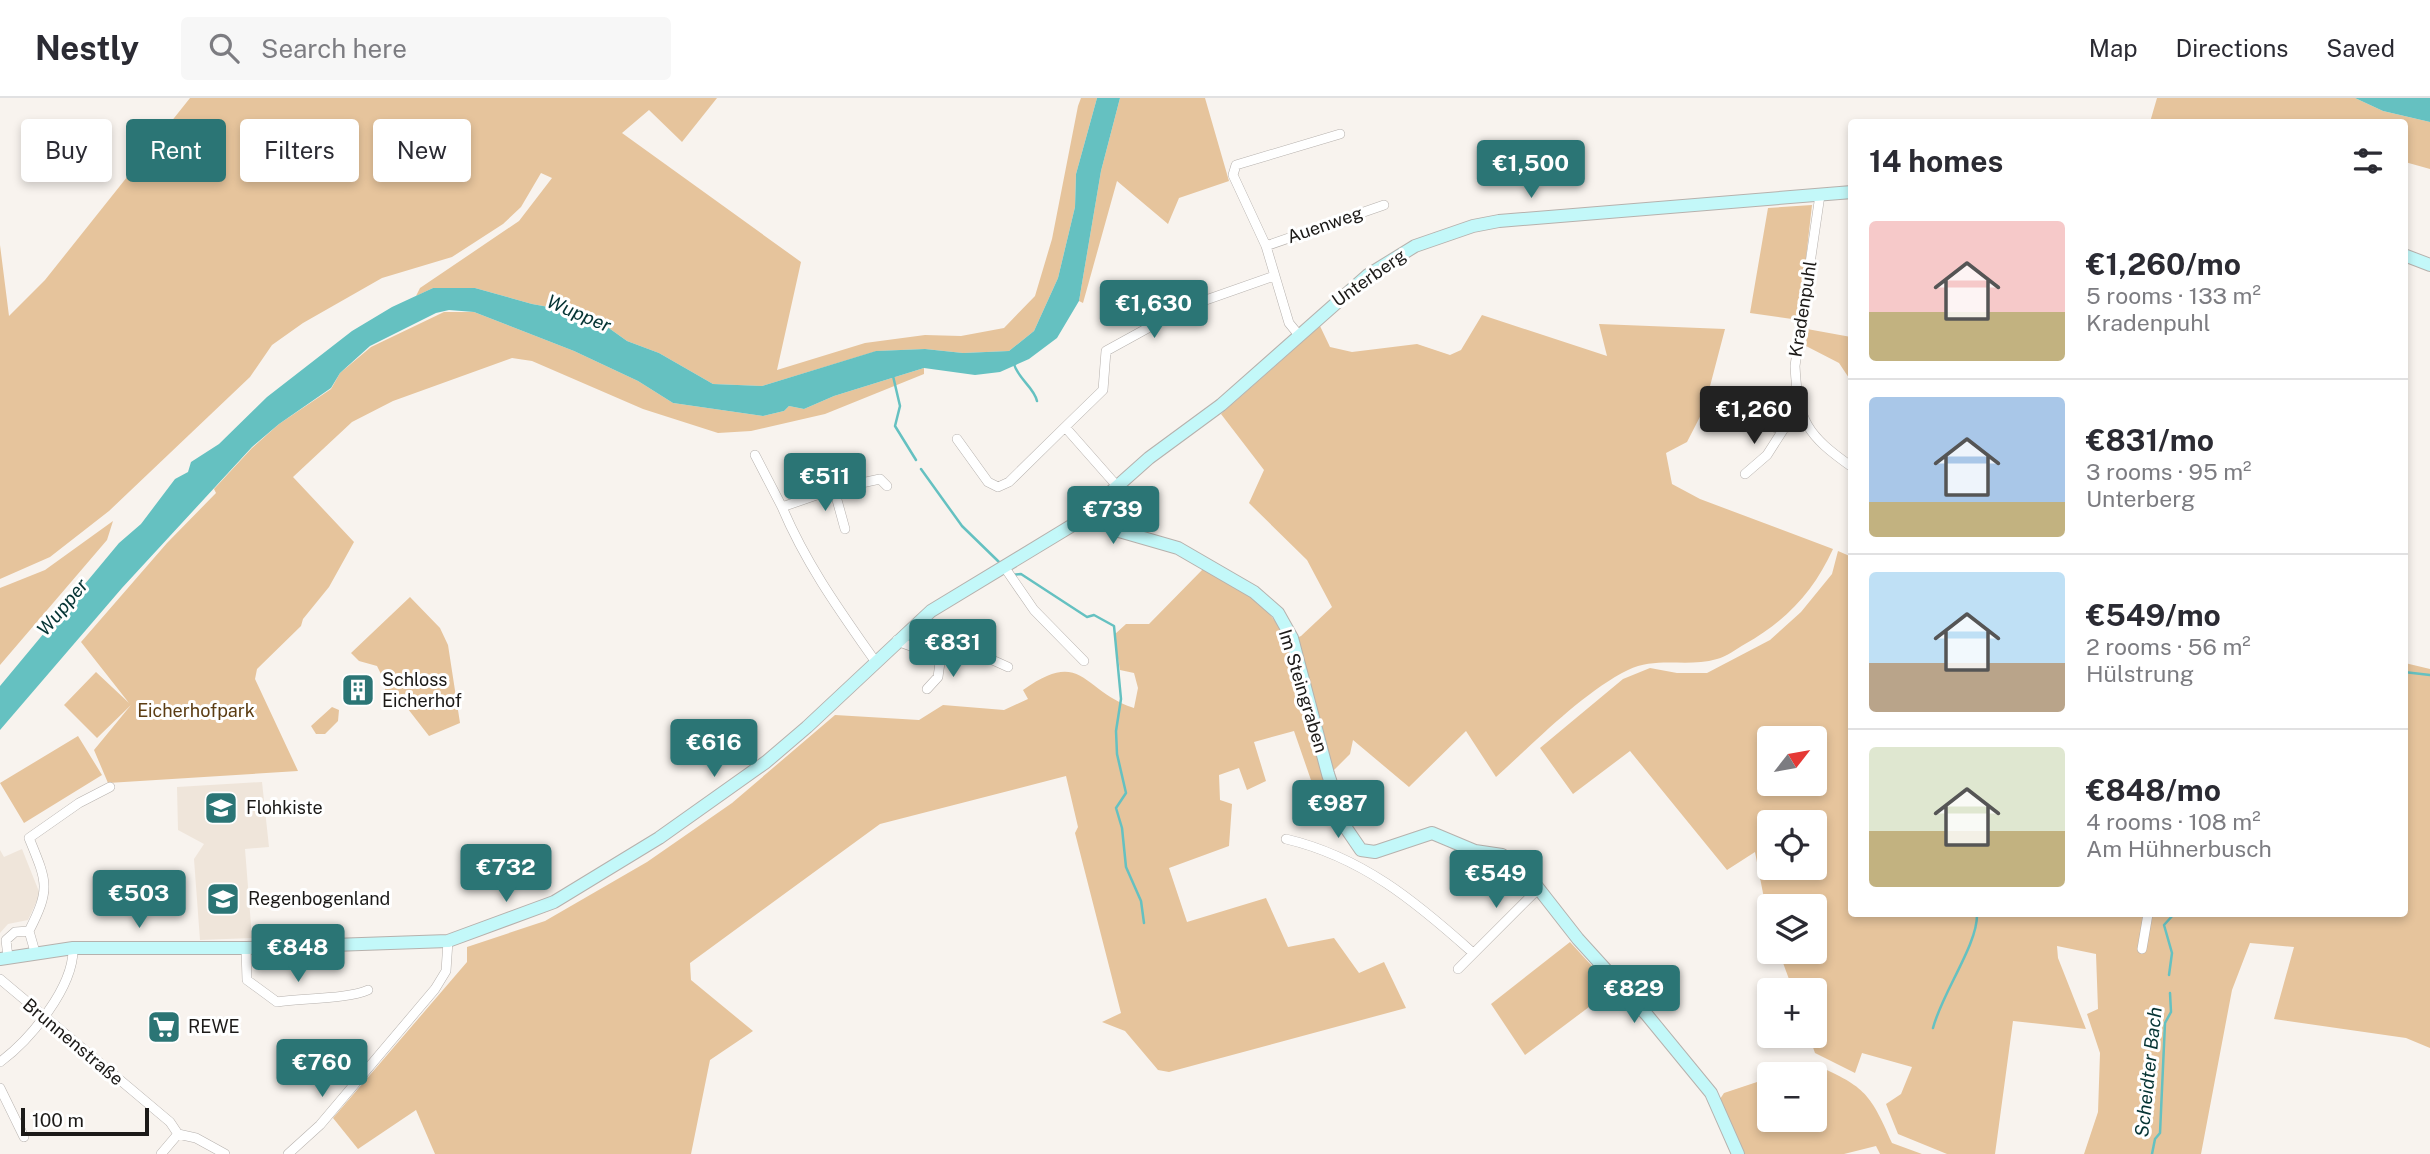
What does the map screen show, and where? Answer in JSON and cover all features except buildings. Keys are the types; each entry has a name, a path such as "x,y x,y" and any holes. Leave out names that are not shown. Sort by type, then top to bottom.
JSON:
{"main road":[{"name":"Unterberg","path":"4,958 73,948 246,948 448,941 535,911 575,890 659,838 766,762 931,611 1005,568 1087,513 1149,458 1222,405 1345,292 1415,246 1473,226 1542,216 1848,192"},
{"path":"2408,257 2430,265"},
{"name":"Im Steingraben","path":"1087,513 1119,531 1178,548 1254,592 1278,613 1292,638 1328,774 1343,817 1350,836 1361,850 1375,852 1423,834 1444,837 1465,848 1511,859 1539,888"},
{"path":"1539,888 1711,1093 1738,1154"}],"street":[{"path":"1298,334 1289,323 1266,246 1233,175 1236,165 1340,134"},
{"name":"Kradenpuhl","path":"1804,422 1795,366 1820,195"},
{"name":"Auenweg","path":"1266,246 1384,205"},
{"path":"957,439 988,482 998,487 1009,482 1103,390 1106,351 1186,307 1274,276"},
{"path":"1748,415 1766,426 1783,430 1804,422 1818,443 1848,464"},
{"path":"1065,427 1117,486"},
{"path":"1745,474 1767,454 1783,430"},
{"path":"755,455 782,507 797,544 819,581 875,661"},
{"path":"782,507 834,489 880,479 887,486"},
{"path":"834,489 845,529"},
{"path":"1005,568 1034,610 1084,661"},
{"path":"897,640 903,645 942,648 971,646 1008,667"},
{"path":"927,689 938,677 942,648"},
{"path":"35,952 29,931 45,899 44,875 29,838 79,803 110,787"},
{"path":"1286,839 1315,846 1395,887 1472,952"},
{"path":"1458,970 1472,952 1539,888"},
{"path":"2141,949 2147,917"},
{"path":"4,958 6,940 15,932 29,931"},
{"path":"288,1154 320,1125 435,989 446,971 448,941"},
{"path":"0,1062 21,1045 43,1017 72,967 73,948"},
{"path":"246,948 247,980 277,1002 316,996 357,996 368,990"},
{"name":"Brunnenstraße","path":"0,979 170,1122 178,1134"},
{"path":"0,1088 24,1137"},
{"path":"161,1154 178,1134 196,1138 225,1154"}],"shaded area":[{"path":"262,782 269,847 245,849 252,938 200,940 194,859 204,844 178,830 177,787"},
{"path":"22,849 40,894 28,920 8,924 0,933 0,850 4,857"}],"green space":[{"path":"190,98 717,98 682,142 649,110 622,133 801,262 777,370 865,343 925,335 961,336 1004,328 1035,296 1052,239 1078,106 1081,98 1097,98 1076,174 1075,207 1058,278 1034,331 1009,351 877,351 762,386 713,384 659,353 627,341 606,326 565,310 475,288 433,288 416,296 420,288 519,221 552,178 541,173 521,207 503,224 452,257 382,278 303,323 272,345 250,377 109,511 50,557 0,579 0,245 9,316 45,280 126,178 126,182 226,182 226,119 173,119"},
{"path":"1120,98 1205,98 1229,181 1179,198 1168,224 1117,181 1083,303 1079,301 1101,171"},
{"path":"2157,98 2355,98 2383,111 2430,122 2430,169 2408,163 2408,119 2151,119"},
{"path":"1812,205 1799,320 1750,313 1768,208"},
{"name":"Eicherhofpark","path":"444,312 474,312 574,351 638,381 673,403 763,416 784,411 789,406 804,409 834,396 924,368 924,374 825,414 751,431 718,433 643,409 532,361 512,358 393,401 352,422 293,477 354,542 329,587 303,619 301,626 257,669 255,679 298,771 108,783 94,750 131,705 97,738 64,705 96,672 129,703 81,642 167,543 216,493 214,489 252,448 279,424 331,389 340,373 371,347"},
{"path":"1482,315 1607,356 1599,324 1725,329 1704,409 1687,442 1666,453 1672,484 1700,499 1833,549 1817,578 1797,604 1760,635 1717,659 1695,663 1650,664 1628,670 1576,705 1496,777 1466,731 1409,787 1353,740 1350,754 1333,771 1321,809 1294,731 1254,742 1266,781 1247,790 1239,768 1219,775 1220,800 1232,804 1229,846 1169,868 1187,922 1266,898 1288,947 1334,938 1359,973 1384,962 1406,1008 1169,1072 1158,1070 1125,1031 1102,1022 1121,1013 1075,833 1078,827 1066,776 880,824 690,963 691,980 753,1031 710,1060 691,1154 435,1154 416,1110 358,1149 333,1118 467,962 467,947 545,921 647,862 732,803 835,715 919,720 943,705 1004,710 1028,699 1023,690 1058,672 1071,672 1082,676 1117,701 1134,708 1138,688 1134,673 1120,670 1114,635 1126,624 1149,624 1204,568 1252,598 1272,617 1287,642 1301,636 1332,607 1307,560 1249,503 1264,470 1221,414 1320,326 1330,347 1352,352 1417,344 1450,355 1461,350"},
{"path":"1807,329 1848,336 1848,376 1839,363 1806,346"},
{"path":"113,521 107,540 0,665 0,588 45,570"},
{"path":"1838,551 1848,555 1848,917 2408,917 2408,664 2430,669 2430,1048 2406,1038 2274,1019 2294,947 2250,943 2232,990 2201,1154 2084,1154 2098,1112 2100,1053 2087,1014 2098,1009 2096,954 2057,946 2058,958 2086,1029 2013,1021 1995,1154 1947,1154 1898,1134 1886,1104 1901,1094 1912,1067 1862,1053 1855,1073 1815,1053 1813,1048 1827,1048 1827,978 1789,978 1783,964 1827,964 1827,894 1763,894 1760,880 1827,880 1827,810 1757,810 1757,862 1755,852 1727,870 1630,751 1573,794 1540,748 1623,679 1650,668 1677,673 1707,673 1770,640 1801,612 1832,574"},
{"path":"410,597 440,628 448,645 460,723 429,736 408,709 390,701 384,694 386,684 377,666 359,661 351,653"},
{"path":"332,707 339,710 338,721 325,734 316,734 311,726"},
{"path":"78,736 102,775 24,823 0,783"},
{"path":"1570,942 1613,989 1525,1055 1491,1004"},
{"path":"1827,1070 1863,1092 1877,1112 1892,1143 1922,1154 1880,1154 1876,1146 1844,1154 1742,1154 1720,1099 1724,1093 1757,1082 1757,1132 1827,1132"}],"water":[{"path":"1097,98 1120,98 1101,171 1079,301 1057,338 1029,359 1000,372 975,375 924,368 834,396 804,409 789,406 784,411 763,416 673,403 638,381 574,351 474,312 449,310 436,313 370,346 340,373 331,388 279,424 252,447 122,588 0,730 0,686 119,543 141,524 175,479 188,472 191,462 219,444 267,397 352,331 392,307 433,288 475,288 565,310 606,326 627,341 659,353 713,384 762,386 876,351 1009,351 1034,331 1058,278 1075,207 1076,174"},
{"path":"2355,98 2430,98 2430,122 2383,111"}],"waterway":[{"path":"1014,364 1037,401"},
{"path":"893,376 900,406 895,426 916,460"},
{"path":"921,469 962,526 999,562"},
{"path":"1012,575 1021,574 1087,617 1094,615 1114,626 1121,699 1116,731 1117,754 1126,793 1116,808 1122,828 1126,867 1141,901 1144,923"},
{"name":"Scheidter Bach","path":"2408,672 2430,675"},
{"path":"1933,1028 1972,940 1977,917"},
{"name":"Scheidter Bach","path":"2169,975 2172,953 2164,925 2171,917"},
{"name":"Scheidter Bach","path":"2152,1154 2155,1139 2160,1133 2165,1023 2171,1012 2170,993"}],"place":[{"name":"Schloss Eicherhof","path":"358,690"},
{"name":"Flohkiste","path":"221,808"},
{"name":"Regenbogenland","path":"223,899"},
{"name":"REWE","path":"164,1027"}],"water label":[{"name":"Wupper","path":"579,313"},
{"name":"Wupper","path":"62,607"}]}
